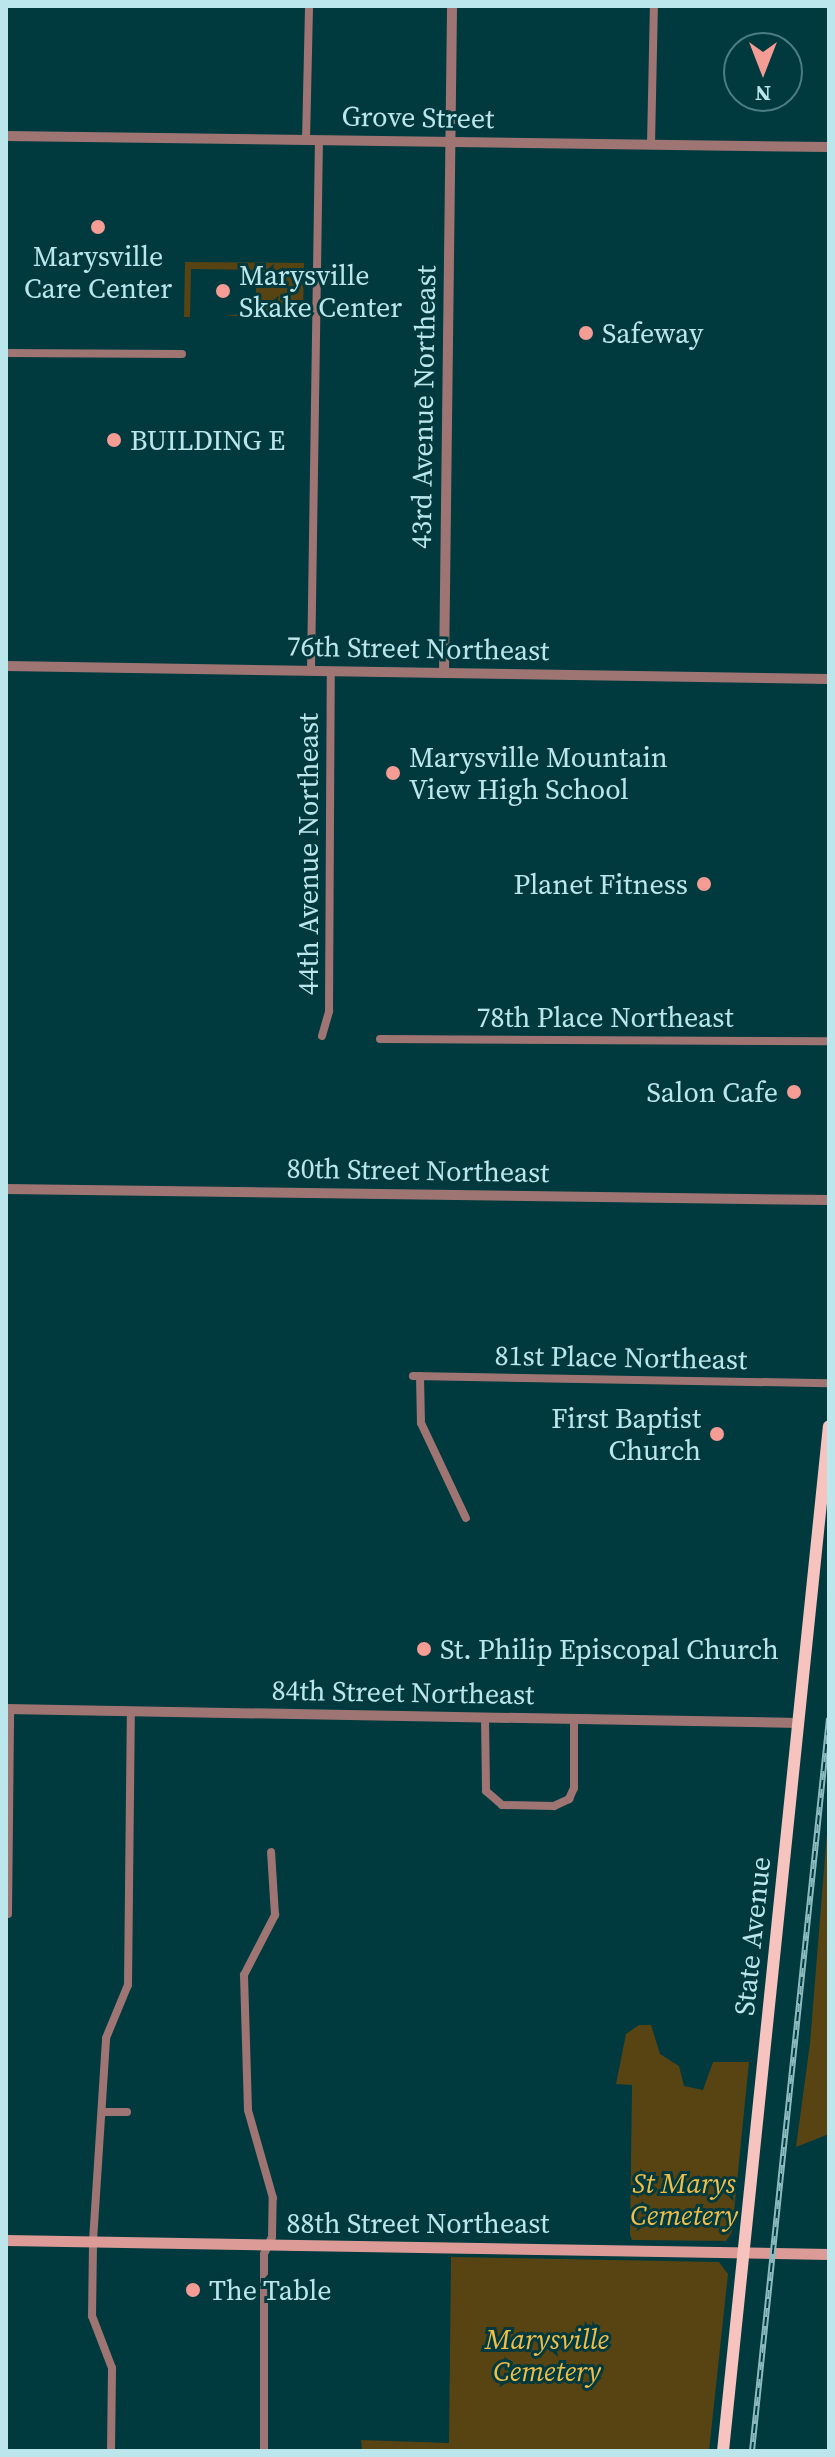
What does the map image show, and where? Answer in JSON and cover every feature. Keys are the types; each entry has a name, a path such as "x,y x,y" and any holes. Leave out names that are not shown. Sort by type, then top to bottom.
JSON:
{"main road":[{"name":"State Avenue","path":"723,2451 829,1426"},
{"name":"88th Street Northeast","path":"6,2240 829,2254"}],"street":[{"path":"306,140 309,6"},
{"name":"43rd Avenue Northeast","path":"444,673 452,6"},
{"path":"651,145 654,6"},
{"name":"Grove Street","path":"6,136 829,147"},
{"path":"311,670 319,140"},
{"path":"6,353 182,354"},
{"name":"76th Street Northeast","path":"6,666 829,679"},
{"name":"44th Avenue Northeast","path":"322,1036 329,1011 331,671"},
{"name":"78th Place Northeast","path":"380,1039 829,1041"},
{"name":"80th Street Northeast","path":"6,1189 829,1200"},
{"name":"81st Place Northeast","path":"466,1518 421,1423 416,1376 829,1383"},
{"path":"8,1709 8,1914"},
{"name":"84th Street Northeast","path":"8,1709 798,1723"},
{"path":"111,2451 112,2368 92,2316 93,2241 106,2038 128,1985 131,1711"},
{"path":"485,1717 485,1784 495,1802 565,1803 574,1788 574,1719"},
{"path":"264,2451 267,2246 273,2198 248,2110 244,1975 275,1915 271,1852"},
{"path":"102,2112 127,2112"}],"green space":[{"path":"185,262 304,263 303,317 225,316 256,312 256,270 191,269 190,317 184,317"},
{"path":"829,1807 829,2134 796,2147 810,2043"},
{"name":"St Marys Cemetery","path":"639,2025 651,2025 660,2054 679,2066 684,2086 703,2090 713,2062 749,2062 732,2232 726,2241 632,2240 632,2085 616,2084 626,2034"},
{"name":"Marysville Cemetery","path":"451,2257 719,2262 728,2274 709,2451 362,2451 361,2440 449,2443"}],"railway":[{"path":"752,2451 829,1718"}],"place":[{"name":"Marysville Care Center","path":"98,227"},
{"name":"Marysville Skake Center","path":"223,291"},
{"name":"Safeway","path":"586,333"},
{"name":"BUILDING E","path":"114,440"},
{"name":"Marysville Mountain View High School","path":"393,773"},
{"name":"Planet Fitness","path":"704,884"},
{"name":"Salon Cafe","path":"794,1092"},
{"name":"First Baptist Church","path":"717,1434"},
{"name":"St. Philip Episcopal Church","path":"424,1649"},
{"name":"The Table","path":"193,2290"}]}
